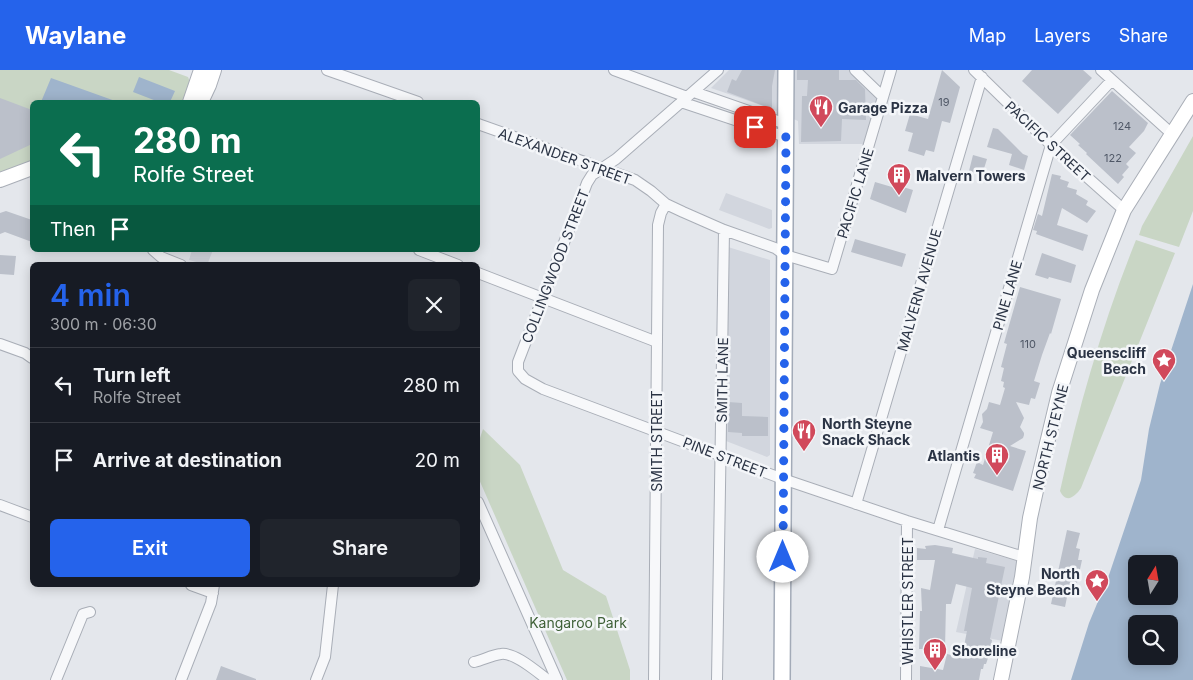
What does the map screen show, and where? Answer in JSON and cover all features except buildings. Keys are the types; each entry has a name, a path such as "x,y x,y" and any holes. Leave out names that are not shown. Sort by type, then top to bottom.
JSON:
{"main road":[{"path":"191,100 203,70"},
{"path":"202,100 209,85 203,70"},
{"path":"782,680 786,70"},
{"name":"NORTH STEYNE","path":"1001,680 1022,577 1030,518 1059,392 1092,290 1124,210 1193,101"},
{"path":"0,180 30,169"}],"street":[{"path":"327,70 412,100"},
{"path":"614,70 786,131"},
{"name":"COLLINGWOOD STREET","path":"518,371 518,362 587,183 592,175 616,159 718,70"},
{"path":"855,70 883,97"},
{"name":"PACIFIC LANE","path":"785,255 832,269 891,70"},
{"path":"1101,70 1172,134"},
{"name":"PACIFIC STREET","path":"978,73 1051,145 1124,210"},
{"name":"MALVERN AVENUE","path":"856,504 978,73"},
{"name":"PINE LANE","path":"938,530 1051,145 1112,80"},
{"path":"688,97 786,131"},
{"name":"ALEXANDER STREET","path":"480,125 635,180 666,204 724,230 775,248 785,255"},
{"name":"SMITH STREET","path":"654,680 658,225 661,212 666,204"},
{"name":"SMITH LANE","path":"717,680 724,230"},
{"path":"155,252 160,257 173,262"},
{"path":"424,252 450,262"},
{"path":"480,274 657,342"},
{"path":"0,344 30,357"},
{"name":"PINE STREET","path":"518,371 525,379 542,389 783,480 1024,557"},
{"path":"0,505 30,516"},
{"path":"480,507 557,680"},
{"name":"WHISTLER STREET","path":"906,680 907,521"},
{"path":"316,680 326,650 332,587"},
{"path":"181,680 213,589"},
{"path":"56,680 83,614 90,612"},
{"path":"474,662 502,654 512,656 548,680"}],"shaded area":[{"path":"729,70 851,70 879,96 867,144 799,144 798,121 772,109 711,88"},
{"path":"726,193 772,210 772,228 769,229 719,210"},
{"path":"728,247 770,260 770,455 767,457 726,441"},
{"path":"191,252 212,252 208,262 189,260"},
{"path":"975,549 1017,561 1003,641 956,632"}],"green space":[{"path":"0,70 169,70 188,77 190,82 183,100 30,100 30,162 0,173"},
{"path":"1193,136 1193,211 1179,247 1139,235 1142,226"},
{"path":"1136,240 1175,253 1081,488 1076,494 1068,498 1062,495 1060,491 1075,427 1102,333"},
{"name":"Kangaroo Park","path":"483,429 520,465 563,570 606,596 630,670 630,680 567,680 480,482 480,438"}],"water":[{"path":"139,77 175,91 171,100 154,100 133,92"},
{"path":"51,78 112,100 42,100"},
{"path":"1193,284 1193,680 1071,680 1089,623 1109,575 1141,480 1149,429 1160,384"}],"place":[{"name":"Garage Pizza","path":"821,128"},
{"name":"Malvern Towers","path":"899,196"},
{"name":"Queenscliff Beach","path":"1164,381"},
{"name":"North Steyne Snack Shack","path":"804,452"},
{"name":"Atlantis","path":"997,476"},
{"name":"North Steyne Beach","path":"1097,602"},
{"name":"Shoreline","path":"935,671"}],"route":[{"path":"755,127 786,137 783,557"}]}
